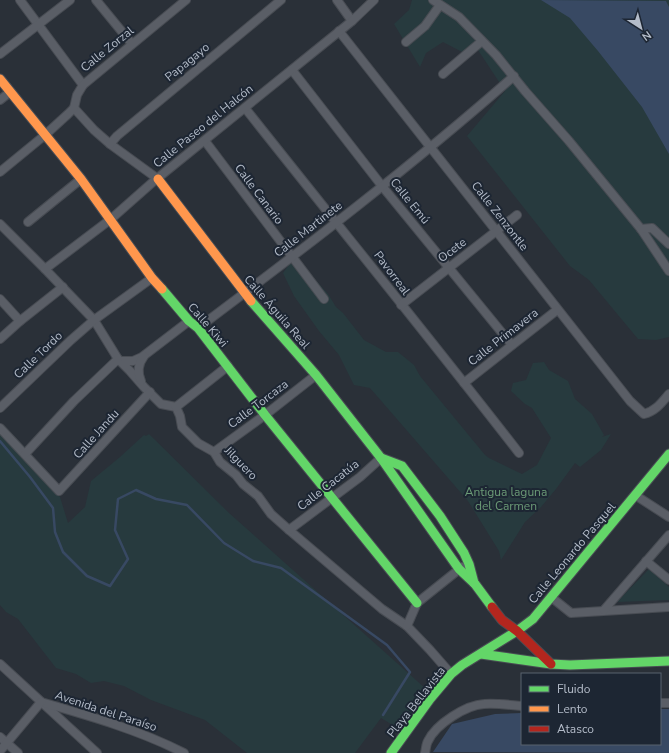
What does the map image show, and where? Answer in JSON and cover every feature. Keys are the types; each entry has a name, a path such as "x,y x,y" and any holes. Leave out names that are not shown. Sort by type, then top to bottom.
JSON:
{"street":[{"path":"20,0 82,84"},
{"path":"0,54 70,0"},
{"path":"96,0 132,44"},
{"name":"Calle Zorzal","path":"74,108 77,95 82,84 186,0"},
{"name":"Papagayo","path":"110,144 172,90 281,0"},
{"path":"337,0 352,21"},
{"name":"Calle Paseo del Halcón","path":"45,269 111,219 352,21 374,0"},
{"path":"406,42 425,26 436,2 459,17 496,54 641,229 669,271"},
{"name":"Calle Zenzontle","path":"339,31 630,401 644,414 656,408 669,394"},
{"path":"443,74 482,41"},
{"name":"Calle Emú","path":"292,70 382,186 512,345"},
{"name":"Calle Martinete","path":"198,328 292,258 472,113 514,76"},
{"name":"Calle Kiwi","path":"0,79 81,179 152,278 189,321 198,328 265,415 417,603"},
{"path":"0,100 10,92"},
{"path":"0,172 45,135 74,108 94,130 110,144 158,179"},
{"name":"Pavorreal","path":"245,108 335,222 368,260 401,305 519,453"},
{"name":"Calle Canario","path":"205,141 324,299"},
{"path":"28,222 81,179"},
{"name":"Calle Águila Real","path":"158,179 244,293 316,375 381,458 459,569 475,584 502,620 517,631 551,664"},
{"name":"Ocete","path":"401,305 518,215"},
{"path":"0,224 94,320 119,360 161,404 176,407 228,366"},
{"path":"641,229 652,228 669,244"},
{"name":"Calle Tordo","path":"0,408 94,320 152,278"},
{"path":"0,339 63,287"},
{"path":"0,299 20,321"},
{"name":"Calle Primavera","path":"464,383 557,310"},
{"path":"0,428 24,454 74,401 119,360 133,361 145,355 189,321"},
{"path":"145,355 139,363 139,376 147,390"},
{"name":"Calle Torcaza","path":"214,452 316,375"},
{"name":"Calle Jandu","path":"24,454 59,491 147,390"},
{"name":"Jilguero","path":"176,407 180,416 182,427 198,443 214,452 220,462 258,496 271,514 382,609 407,626 451,674"},
{"name":"Calle Leonardo Pasquel","path":"481,654 533,619 669,454"},
{"name":"Calle Águila Real","path":"381,458 402,466 440,516 469,564 475,584"},
{"name":"Calle Cacatúa","path":"289,530 360,477 381,458"},
{"path":"636,495 669,517"},
{"path":"604,610 669,535"},
{"path":"646,561 669,580"},
{"path":"407,626 417,603 459,569 469,564"},
{"path":"551,597 571,613 669,607"},
{"path":"481,654 551,664 570,665 669,661"},
{"name":"Playa Bellavista","path":"391,753 430,698 451,674 462,665 481,654"},
{"path":"0,664 97,753"},
{"path":"0,750 41,702"},
{"name":"Avenida del Paraíso","path":"41,702 140,732 184,753"},
{"path":"425,753 427,742 433,732 446,721 462,711 484,704 521,706"},
{"path":"0,737 18,753"}],"green space":[{"path":"412,0 669,0 669,337 656,340 638,339 589,280 570,266 467,136 505,91 478,50 464,53 443,42 426,53 420,67 394,24 409,10"},
{"name":"Antigua laguna del Carmen","path":"291,262 307,270 364,340 386,352 398,352 414,365 420,376 489,458 522,474 537,465 551,438 532,408 525,404 511,391 513,383 526,380 533,363 544,362 549,370 568,381 575,399 592,414 604,435 602,437 611,434 601,450 580,467 575,463 541,507 525,522 501,560 499,551 468,501 370,388 354,385 339,355 319,331 294,296 283,273"},
{"path":"0,432 60,497 68,523 85,507 91,481 144,435 146,436 149,434 229,513 426,689 401,730 381,718 355,753 247,753 205,720 151,700 124,686 104,681 91,683 76,674 56,668 18,619 6,612 0,605"},
{"path":"649,569 669,587 669,600 617,602"}],"water":[{"path":"541,0 666,1 669,7 669,154 642,107 598,51 570,18"},
{"path":"661,709 669,709 669,753 433,752 452,724 495,714 521,713 521,745 661,745"}],"waterway":[{"path":"0,441 53,508 55,532 63,552 87,576 110,586 128,559 115,530 118,499 136,490 156,499 187,505 224,543 253,561 281,568 387,645 410,672 383,715"}],"traffic: fast":[{"path":"162,289 189,321 198,328 265,415 417,603"},
{"path":"251,301 316,375 381,458 459,569 475,584 492,607"},
{"path":"391,753 430,699 451,674 462,665 517,631 533,619 669,454"},
{"path":"381,458 402,466 440,516 464,553 469,564 474,583"},
{"path":"481,654 551,664 570,665 669,661"}],"traffic: slow":[{"path":"0,79 81,179 152,278 162,289"},
{"path":"158,179 251,301"}],"traffic: jam":[{"path":"492,607 502,620 517,631 551,664"}]}
